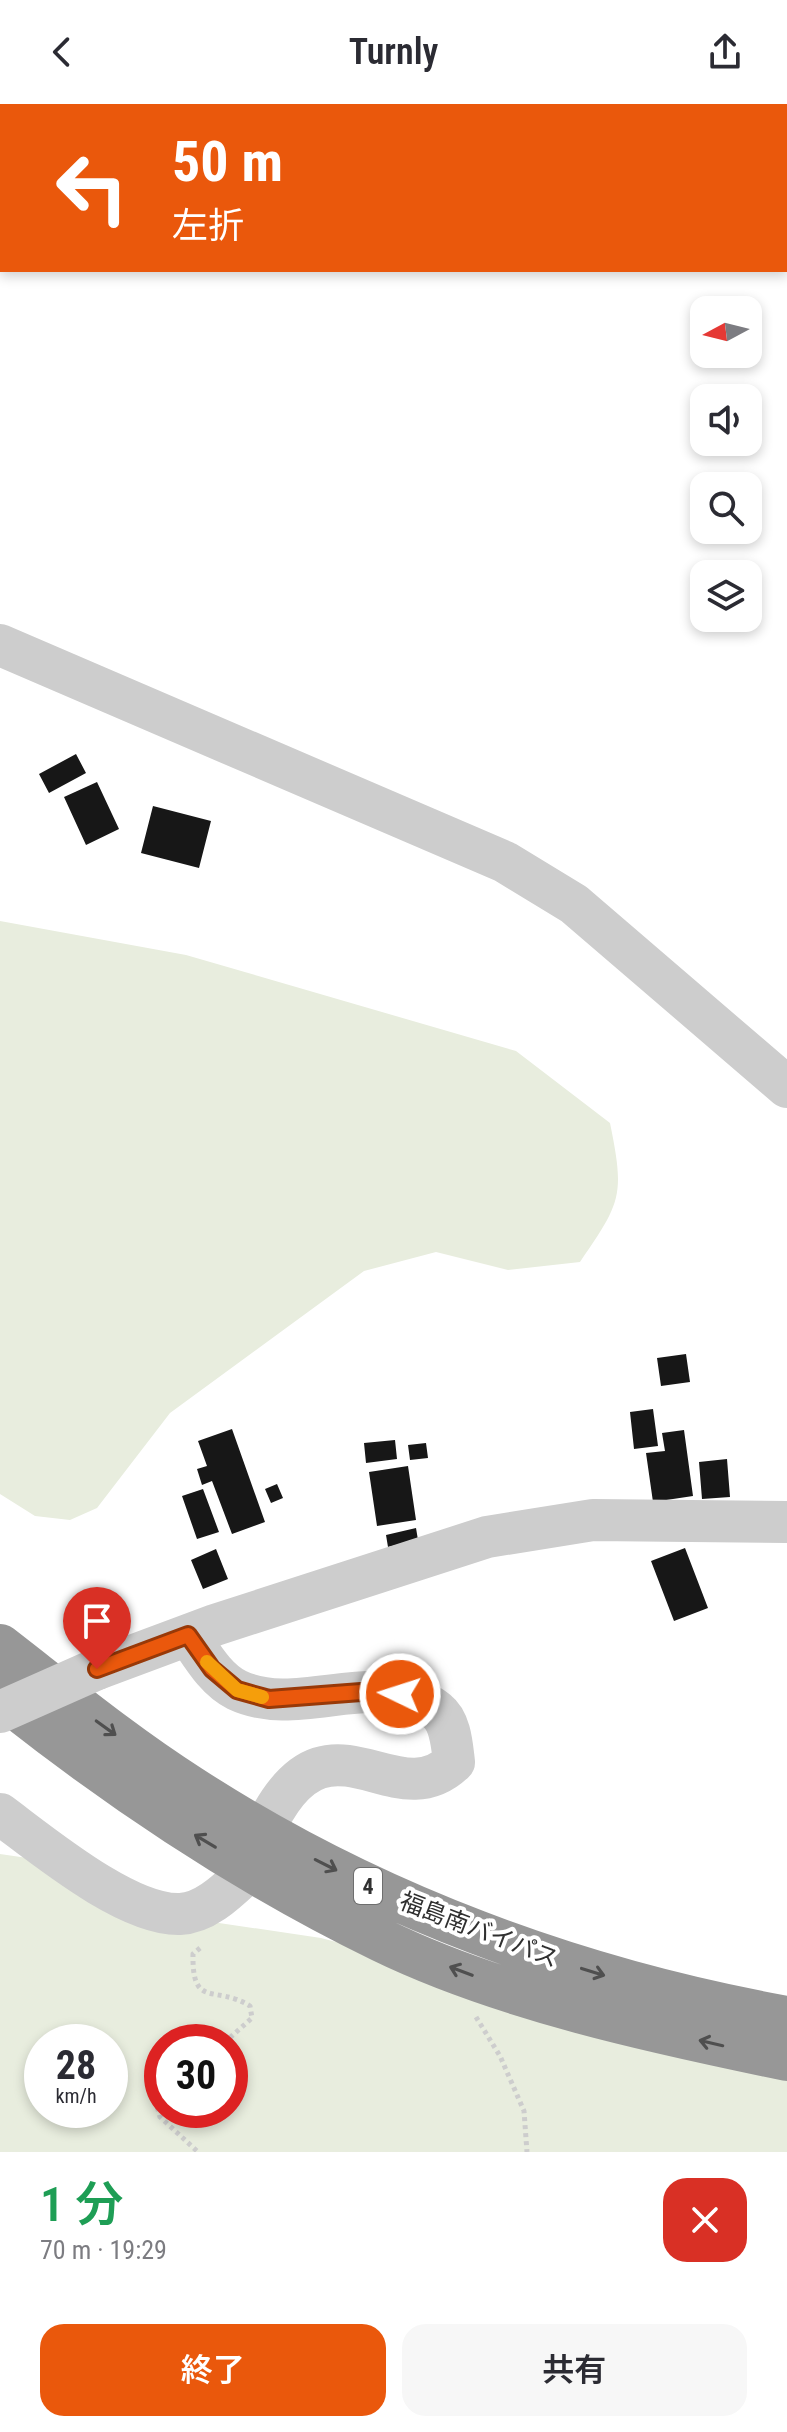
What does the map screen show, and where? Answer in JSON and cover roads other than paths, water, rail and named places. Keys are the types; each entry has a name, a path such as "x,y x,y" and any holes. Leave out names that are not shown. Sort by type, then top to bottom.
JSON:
{"highway":[{"name":"福島南バイパス","path":"0,1646 189,1787 257,1850 382,1941 501,1987 704,2042 787,2059"},
{"name":"福島南バイパス","path":"0,1695 163,1815 367,1886 482,1935 600,1974 787,2018"}],"street":[{"path":"0,645 505,862 574,904 787,1087"},
{"path":"0,1712 97,1669 188,1635 487,1537 533,1527 635,1518 787,1522"},
{"path":"0,1814 83,1876 146,1906 181,1914 211,1903 257,1850 291,1786 323,1765 340,1764 417,1779 438,1777 454,1762 451,1734 439,1711 400,1694 361,1692 269,1699 237,1690 212,1669 188,1635"}]}
